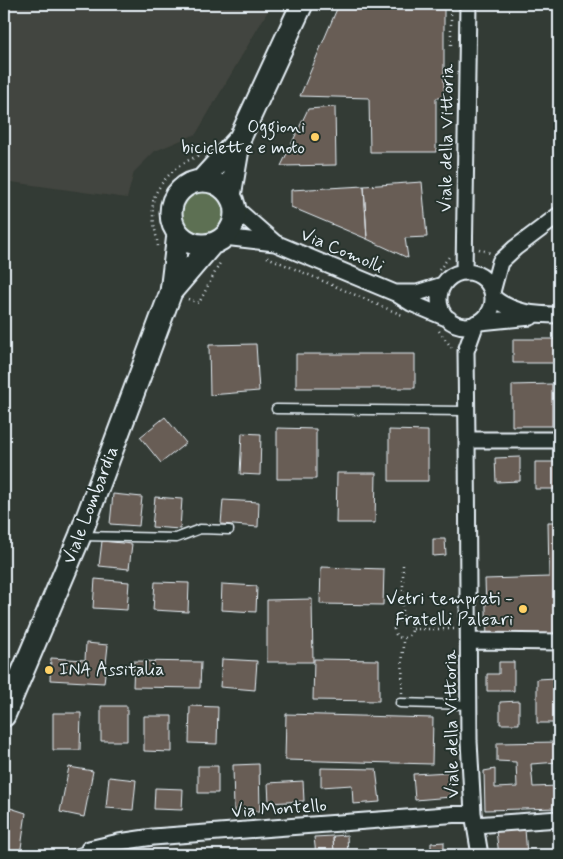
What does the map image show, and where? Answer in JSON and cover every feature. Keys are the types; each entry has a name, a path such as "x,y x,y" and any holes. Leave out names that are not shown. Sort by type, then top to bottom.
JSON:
{"main road":[{"path":"201,181 240,138 302,4"},
{"path":"232,202 223,188 213,182 201,181 190,184 180,190 173,200 170,212 172,224 178,234 194,244 220,247 235,218 232,202 240,138"},
{"name":"Viale Lombardia","path":"4,716 80,536 171,292 178,234"},
{"name":"Viale Lombardia","path":"171,292 220,247"}],"street":[{"name":"Viale della Vittoria","path":"468,4 469,273"},
{"name":"Via Comolli","path":"232,202 275,243 395,293 411,303 451,321 463,325 539,315 559,315"},
{"path":"469,273 515,248 559,216"},
{"name":"Via Comolli","path":"220,247 275,243"},
{"path":"478,322 490,311 497,259"},
{"name":"Via Comolli","path":"395,293 417,293 440,279 469,273 486,280 493,295 506,306 513,310 539,315"},
{"path":"440,279 440,302 443,313 451,321"},
{"name":"Viale della Vittoria","path":"451,321 460,351 467,411 465,635 474,819 480,855"},
{"name":"Viale della Vittoria","path":"460,351 478,322"},
{"path":"467,440 559,440"},
{"path":"465,635 559,642"},
{"name":"Via Montello","path":"89,852 153,836 474,819 559,818"}],"lane":[{"path":"276,410 467,411"},
{"path":"80,536 176,538 200,529 229,530"},
{"path":"401,700 469,705"},
{"name":"Via Montello","path":"71,855 89,852"}],"path":[{"path":"451,4 452,53"},
{"path":"171,292 199,304 220,247"},
{"path":"474,248 490,253 497,259"},
{"path":"440,279 452,252"},
{"path":"264,256 408,318"},
{"path":"432,328 440,331 460,351"},
{"path":"403,565 403,619"},
{"path":"403,619 410,622 413,629 410,636 403,639 396,636 393,629 396,622 403,619"},
{"path":"413,629 465,635"},
{"path":"401,700 403,639"}],"shaded area":[{"path":"4,4 272,4 196,134 155,151 134,172 127,198 4,181"}],"green space":[{"path":"206,192 214,195 220,201 223,213 220,225 214,231 198,234 190,231 184,225 181,209 184,201 190,195"}],"building":[{"path":"339,4 444,4 444,98 436,98 436,152 370,152 369,98 300,96"},
{"name":"Oggioni biciclette e moto","path":"335,107 336,165 281,166 308,109"},
{"path":"422,182 427,237 405,238 408,258 367,239 364,186"},
{"path":"364,186 367,239 291,207 291,190"},
{"path":"513,339 559,339 559,363 513,363"},
{"path":"256,344 259,391 210,395 209,345"},
{"path":"296,354 415,354 415,388 296,388"},
{"path":"552,384 552,426 512,426 512,385"},
{"path":"165,417 186,443 161,463 140,437"},
{"path":"277,428 316,429 316,479 277,479"},
{"path":"389,430 428,431 428,481 389,481"},
{"path":"242,433 261,434 260,475 240,474"},
{"path":"520,457 520,481 496,482 495,458"},
{"path":"535,462 559,462 559,489 535,489"},
{"path":"337,473 376,473 375,523 336,523"},
{"path":"113,494 142,497 139,526 110,524"},
{"path":"155,497 182,499 180,529 152,527"},
{"path":"223,500 259,502 258,527 221,524"},
{"name":"Vetri temprati - Fratelli Paleari","path":"548,522 559,522 559,641 487,640 485,579 549,577"},
{"path":"433,539 445,539 446,555 433,556"},
{"path":"102,541 132,544 129,569 99,566"},
{"path":"321,567 384,569 383,605 320,604"},
{"path":"95,579 129,582 127,610 93,608"},
{"path":"155,582 189,583 188,612 153,610"},
{"path":"222,584 257,586 256,612 221,610"},
{"path":"312,599 313,662 267,662 267,600"},
{"path":"86,643 108,645 104,683 50,680 51,658 85,660"},
{"path":"222,659 257,661 255,690 220,687"},
{"path":"314,659 379,660 379,701 313,700"},
{"path":"134,661 201,662 200,688 133,687"},
{"path":"499,662 514,662 514,691 487,691 487,674 499,674"},
{"path":"557,678 558,723 537,723 537,679"},
{"path":"519,701 519,724 500,724 500,702"},
{"path":"101,706 127,706 127,741 101,741"},
{"path":"190,706 218,707 217,744 189,743"},
{"path":"53,713 81,713 80,750 53,750"},
{"path":"286,714 433,718 432,764 285,760"},
{"path":"144,716 172,716 172,752 144,751"},
{"path":"559,742 559,762 531,764 533,787 559,786 559,808 485,810 484,771 495,769 495,788 517,787 516,762 497,761 497,743"},
{"path":"259,764 260,811 234,812 233,765"},
{"path":"198,766 218,766 218,793 198,793"},
{"path":"69,767 93,771 84,817 60,812"},
{"path":"321,768 376,769 380,802 353,804 352,785 321,787"},
{"path":"449,772 451,797 415,800 413,774"},
{"path":"109,777 136,780 133,810 106,808"},
{"path":"303,781 304,801 269,803 268,783"},
{"path":"155,788 183,789 182,810 154,809"},
{"path":"4,806 26,813 20,855 4,855"},
{"path":"525,829 527,855 499,855 496,831"},
{"path":"559,833 559,855 556,855 555,834"},
{"path":"347,835 348,855 334,855 333,836"},
{"path":"333,836 334,855 316,855 314,837"},
{"path":"444,842 444,855 431,855 431,843"}],"place":[{"name":"Oggioni biciclette e moto","path":"315,137"},
{"name":"Vetri temprati - Fratelli Paleari","path":"523,609"},
{"name":"INA Assitalia","path":"49,670"}]}
